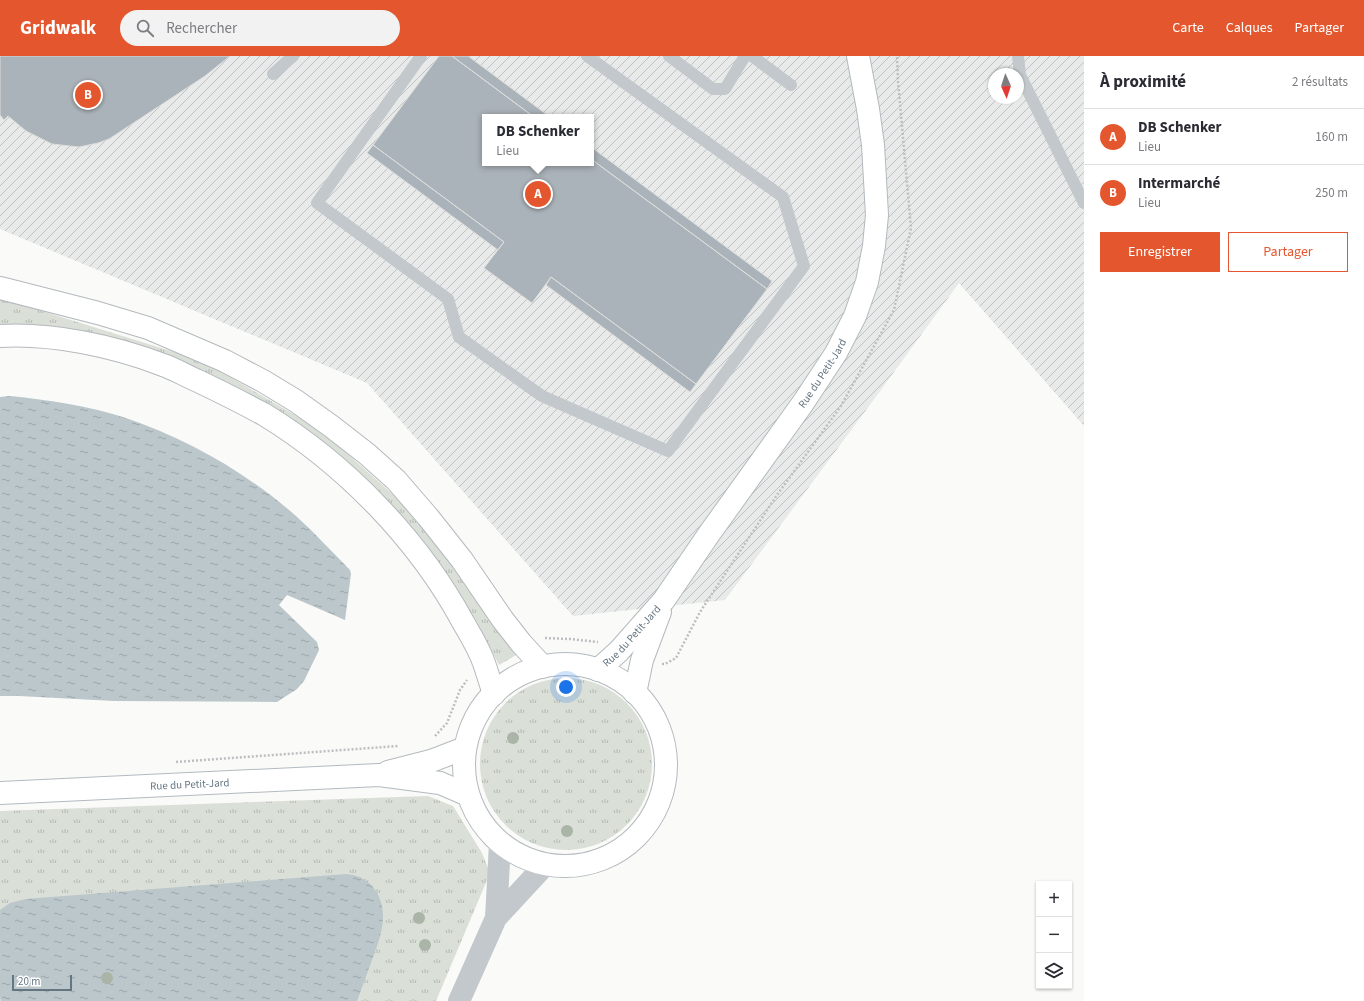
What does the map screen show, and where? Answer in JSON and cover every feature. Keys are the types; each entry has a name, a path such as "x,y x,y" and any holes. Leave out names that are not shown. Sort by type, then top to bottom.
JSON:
{"main road":[{"path":"858,56 868,109"},
{"path":"868,109 870,56"},
{"name":"Rue du Petit-Jard","path":"598,670 618,651 664,600 836,354 855,316 867,282 874,246 877,216 873,145 868,109"},
{"path":"0,288 98,313 148,328 225,361 263,381 331,426 396,480 462,560 503,620 521,643 543,667"},
{"path":"0,336 50,337 130,354 164,365 231,397 265,416 295,436 362,490 412,544 438,579 466,628 485,665 494,694"},
{"name":"Rue du Petit-Jard","path":"635,693 642,660 664,600"},
{"path":"568,665 598,670 624,683 647,706 656,721 662,737 665,754 666,771 664,788 650,819 640,833 627,845 613,854 597,861 580,865 563,866 529,860 514,853 500,843 481,822 474,809 468,795 465,780 465,748 469,733 475,718 483,705 504,684 516,677 543,667 568,665"},
{"name":"Rue du Petit-Jard","path":"379,775 431,761 465,748"},
{"name":"Rue du Petit-Jard","path":"0,793 379,775 440,783 468,795"}],"street":[{"path":"496,918 500,843"},
{"path":"459,1001 496,918 546,864"}],"lane":[{"path":"273,74 294,56"},
{"path":"421,56 317,204 448,299 459,337 542,396 668,451 804,266 783,197 587,56"},
{"path":"670,56 713,89 725,89 745,56"},
{"path":"752,56 791,85"},
{"path":"1018,56 1020,74 1084,203"}],"path":[{"path":"642,660 655,665 665,664 676,658 705,605 777,495 841,406 894,310 911,228 897,56"},
{"path":"521,643 532,638 570,639 606,643 618,651"},
{"path":"432,739 447,723 460,690 465,682 474,672 485,665"},
{"path":"172,762 399,746"}],"shaded area":[{"path":"0,56 1084,56 1084,426 959,283 725,600 573,616 367,383 0,229"}],"green space":[{"path":"0,298 203,361 322,431 407,507 486,610 504,640 518,654 499,665 474,617 399,517 250,398 0,327"},
{"path":"574,678 583,679 607,688 621,697 633,709 646,731 651,747 651,781 646,797 633,819 621,831 599,844 583,849 558,850 549,849 525,840 511,831 499,819 486,797 481,781 480,756 481,747 490,723 499,709 511,697 533,684 549,679"},
{"path":"428,796 453,806 482,853 490,873 436,1001 0,1001 0,811"}],"water":[{"path":"10,396 98,410 149,426 172,436 237,472 277,500 310,529 350,570 351,574 345,620 287,595 279,605 317,642 319,650 304,681 297,689 277,702 114,701 0,696 0,397"},
{"path":"346,874 361,878 373,887 382,905 383,914 381,932 357,1001 1,1001 0,910 10,903 26,899"}],"building":[{"path":"0,56 230,56 205,76 109,139 79,147 52,144 26,131 8,116 4,120 0,115"},
{"path":"439,56 452,56 530,114 482,114 482,166 594,166 594,161 767,289 696,384 551,277 532,303 484,268 504,242 373,145"},
{"path":"452,56 468,56 546,114 530,114"},
{"path":"373,145 504,242 498,250 367,153"},
{"path":"594,149 772,281 767,289 594,161"},
{"path":"551,277 696,384 690,392 546,285"}],"place":[{"name":"Intermarché","path":"88,95"},
{"name":"DB Schenker","path":"538,194"}]}
